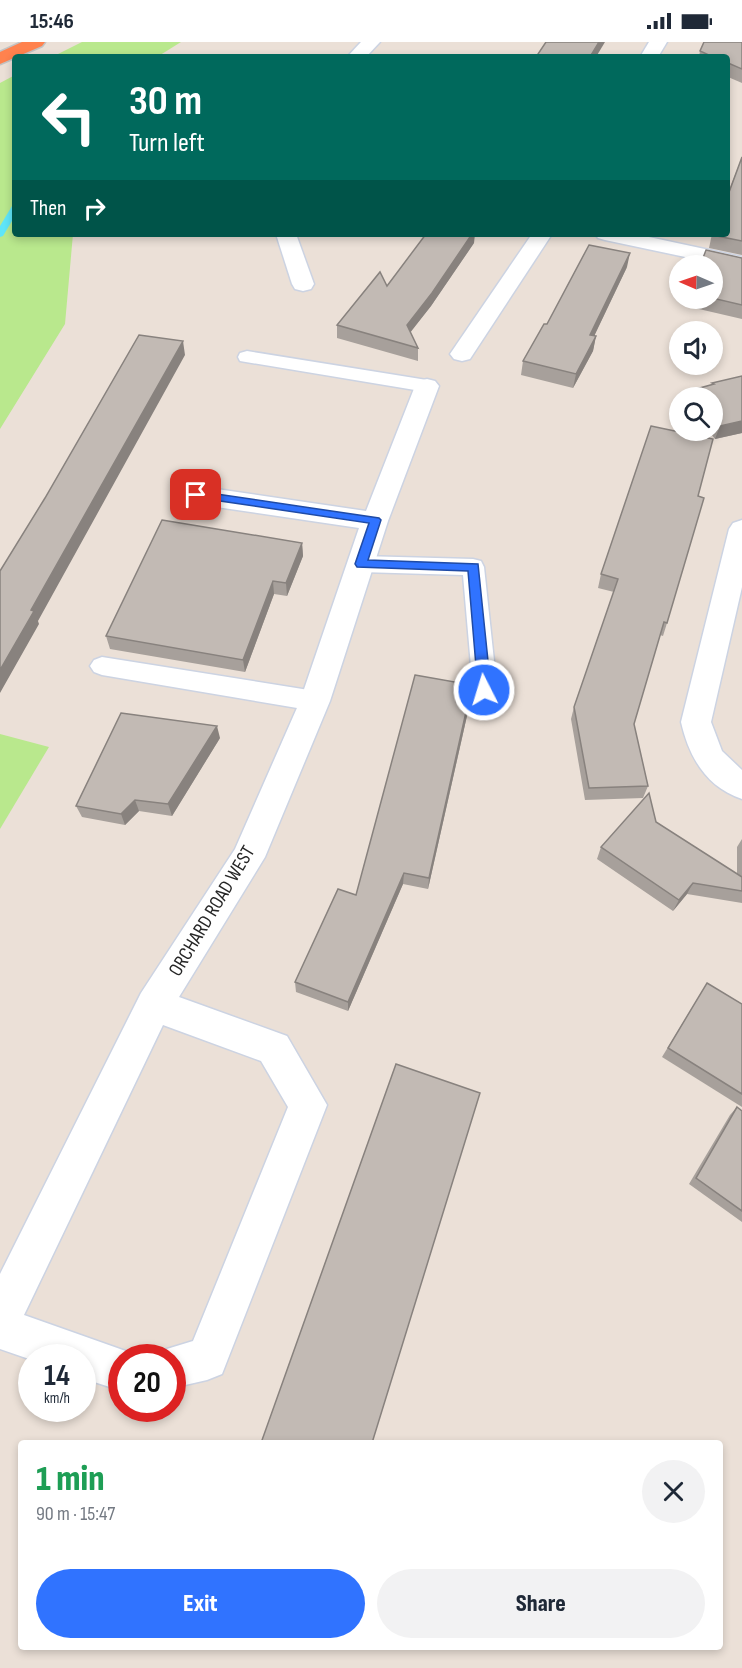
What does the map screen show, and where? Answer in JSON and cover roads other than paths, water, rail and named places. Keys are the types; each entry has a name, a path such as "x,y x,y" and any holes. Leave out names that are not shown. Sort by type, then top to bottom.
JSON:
{"highway":[{"path":"0,59 36,42"}],"street":[{"path":"359,54 371,42"},
{"path":"287,237 303,284"},
{"path":"462,354 540,237"},
{"path":"619,237 742,263"},
{"name":"ORCHARD ROAD WEST","path":"0,1319 154,1005 248,857 315,702 375,520 427,386"},
{"path":"196,495 375,520"},
{"path":"742,529 696,722 702,748 723,775 742,786"},
{"path":"154,1005 274,1048 308,1105 207,1359 186,1364"},
{"path":"0,1328 108,1365"}],"lane":[{"path":"247,357 427,386"},
{"path":"361,564 474,567 484,690"},
{"path":"102,666 315,702"}],"waterway":[{"path":"0,234 12,213"}]}
